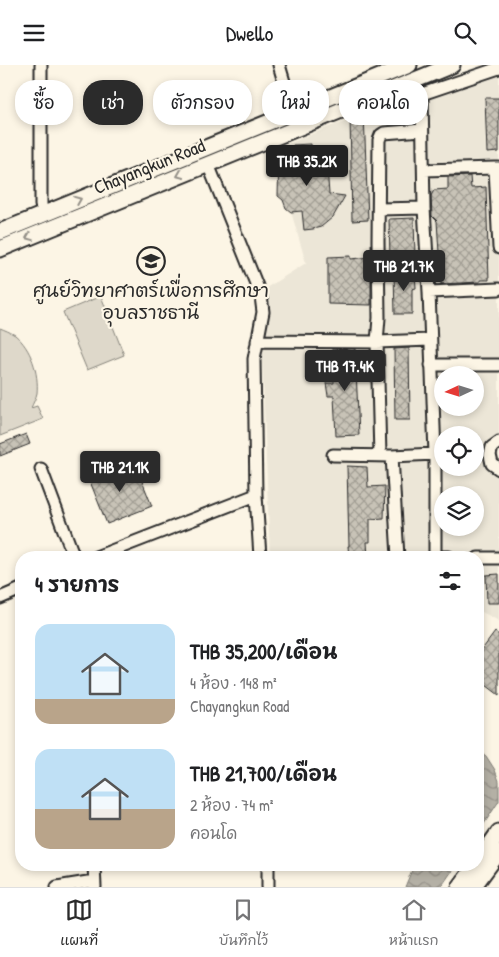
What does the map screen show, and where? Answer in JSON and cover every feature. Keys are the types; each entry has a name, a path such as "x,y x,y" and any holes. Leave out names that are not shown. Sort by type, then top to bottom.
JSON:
{"main road":[{"name":"Chayangkun Road","path":"329,97 409,65"},
{"name":"Chayangkun Road","path":"0,249 452,65"},
{"name":"Chayangkun Road","path":"0,232 262,125"},
{"path":"484,854 499,832"},
{"path":"473,887 499,853"},
{"path":"460,887 472,871"}],"street":[{"path":"41,65 41,205 44,214"},
{"path":"279,65 283,80"},
{"path":"434,432 430,292 424,208 422,94 499,68"},
{"path":"380,456 377,332 379,318 378,209 380,140 381,135 384,133 422,130"},
{"path":"208,164 261,296 263,312 254,359 256,495 260,551"},
{"path":"424,170 497,168 499,247"},
{"path":"378,209 424,208"},
{"path":"430,292 499,289"},
{"path":"257,341 377,342 430,340"},
{"path":"431,365 499,365"},
{"path":"499,442 492,447 490,455 492,464 499,469"},
{"path":"332,455 392,456 434,454"},
{"path":"392,456 398,551"},
{"path":"41,469 72,551"},
{"path":"435,476 435,551"},
{"path":"111,551 256,495"},
{"path":"484,558 499,558"},
{"path":"0,598 15,592"},
{"path":"57,887 95,884 94,871"},
{"path":"268,871 268,887"}],"shaded area":[{"path":"481,65 499,65 499,621 484,613 484,551 270,551 262,358 269,317 266,288 306,263 273,150 339,123 339,125 428,125 428,87"},
{"path":"101,296 124,355 87,370 63,312"},
{"path":"0,328 21,340 30,354 37,377 37,395 31,408 37,406 43,419 0,436"}],"water":[{"path":"484,754 495,770 499,781 499,801 484,824"},
{"path":"412,871 452,871 441,887 405,887"}],"building":[{"path":"485,98 499,98 499,152 487,153"},
{"path":"350,125 364,125 368,220 352,221"},
{"path":"311,144 312,155 326,154 329,194 345,196 333,217 321,227 304,230 302,211 291,212 278,196 279,155 292,155 293,145"},
{"path":"470,176 471,188 486,187 489,280 441,284 437,221 432,216 431,196 434,190 448,189 448,177"},
{"path":"414,218 415,257 390,258 389,219"},
{"path":"351,256 351,259 371,257 371,305 328,304 328,257"},
{"path":"394,273 415,273 416,288 412,289 412,314 395,314"},
{"path":"409,348 410,420 395,420 394,349"},
{"path":"332,349 355,349 359,435 336,436 334,396 328,396 326,383 334,383"},
{"path":"26,434 30,444 0,456 0,444"},
{"path":"134,461 152,506 107,524 89,479"},
{"path":"347,466 367,467 368,487 385,486 384,518 370,519 370,542 367,542 368,551 348,551"},
{"path":"499,574 499,603 487,603 486,575"},
{"path":"495,632 499,635 499,695 484,684 484,647"}],"place":[{"name":"ศูนย์วิทยาศาตร์เพื่อการศึกษา อุบลราชธานี","path":"151,261"}]}
